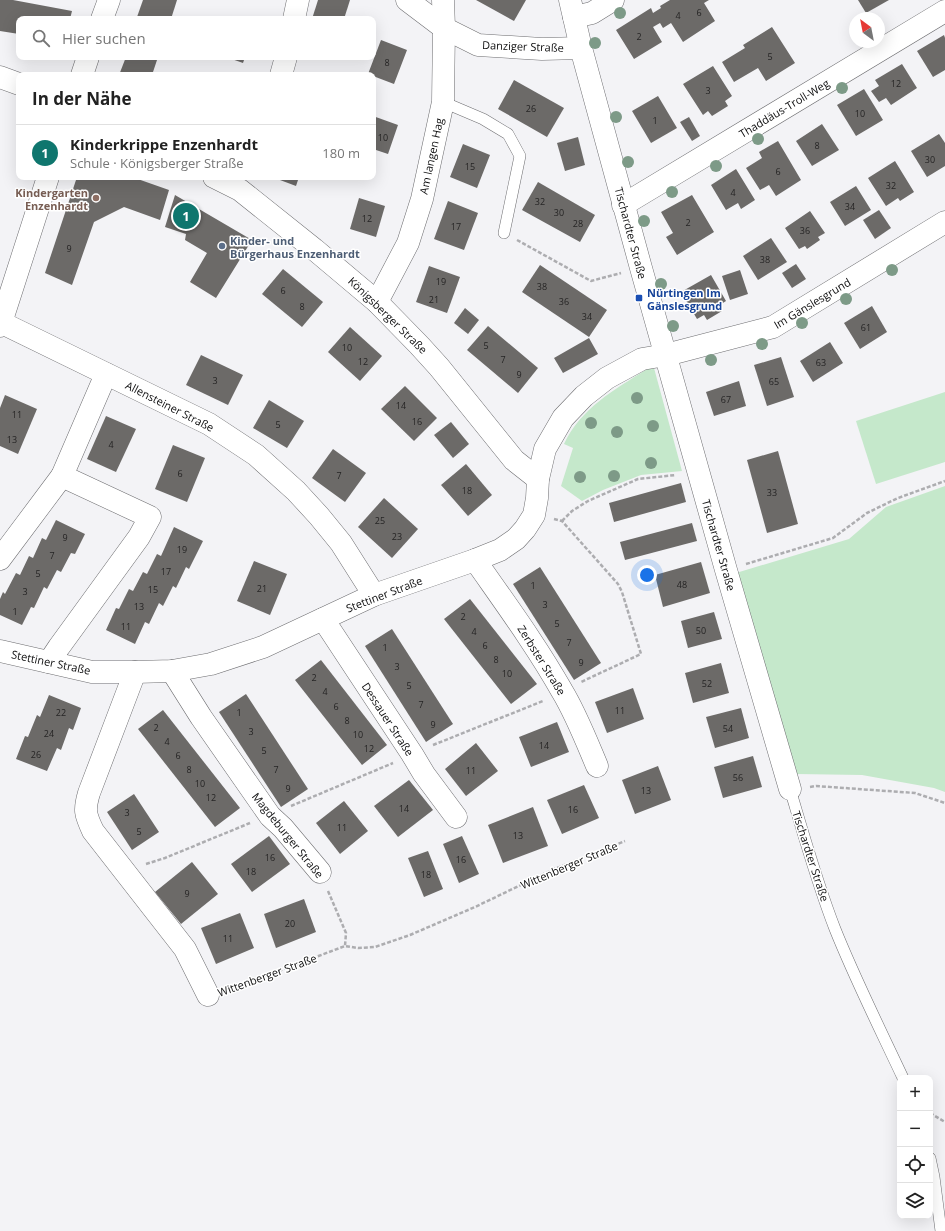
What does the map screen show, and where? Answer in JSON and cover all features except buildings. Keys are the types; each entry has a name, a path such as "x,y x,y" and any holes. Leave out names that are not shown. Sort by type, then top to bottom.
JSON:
{"street":[{"path":"103,16 109,0"},
{"path":"295,16 298,0"},
{"name":"Danziger Straße","path":"407,0 444,28 478,45 542,49 581,48"},
{"name":"Am langen Hag","path":"377,302 408,243 422,199 443,102 443,0"},
{"path":"572,9 592,13 613,0"},
{"name":"Tischardter Straße","path":"572,9 640,268 790,789"},
{"name":"Thaddäus-Troll-Weg","path":"623,205 945,11"},
{"path":"83,72 87,60"},
{"path":"282,72 285,60"},
{"path":"0,77 16,83"},
{"path":"1,324 47,180"},
{"name":"Königsberger Straße","path":"226,180 243,184 314,249 377,302 439,366 514,460 538,479"},
{"name":"Im Gänslesgrund","path":"666,355 774,327 945,222"},
{"name":"Allensteiner Straße","path":"1,324 209,424 256,455 296,491 319,516 341,544 374,595"},
{"name":"Stettiner Straße","path":"0,651 92,672 172,671 211,664 263,647 374,595 500,550 516,539 525,530 534,515 538,479 544,449 563,418 584,396 607,378 642,360 666,355"},
{"path":"0,559 62,476 106,374"},
{"path":"49,662 139,537 150,518 62,476"},
{"name":"Zerbster Straße","path":"475,560 520,625 562,690 571,706 598,766"},
{"name":"Dessauer Straße","path":"323,619 424,774 456,817"},
{"name":"Magdeburger Straße","path":"172,671 201,717 270,816 283,828 320,872"},
{"name":"Wittenberger Straße","path":"135,672 89,793 86,804 86,816 93,831 185,949 208,994"}],"lane":[{"path":"443,102 483,119 508,134 520,156 504,233"},
{"name":"Tischardter Straße","path":"790,789 834,928 902,1075"},
{"path":"933,1172 941,1231"}],"path":[{"path":"504,233 590,281 640,268"},
{"path":"562,521 572,511 588,501 638,479 699,473"},
{"path":"726,570 833,538 867,513 898,498 945,481"},
{"path":"534,515 562,521 620,588 641,654 582,681"},
{"path":"430,746 542,701"},
{"path":"297,804 389,764"},
{"path":"790,789 816,786 915,793 945,803"},
{"path":"165,858 241,826"},
{"name":"Wittenberger Straße","path":"208,994 219,994 345,946 358,948 375,947 410,935 475,907 552,870 625,841"},
{"name":"Magdeburger Straße","path":"320,872 346,933 345,946"},
{"path":"933,1115 945,1122"}],"green space":[{"path":"654,368 682,471 641,475 603,490 582,501 561,486 573,448 564,444 571,431 589,410 611,392 647,369"},
{"path":"945,392 945,462 876,484 856,421"},
{"path":"945,486 945,792 934,788 862,775 796,774 736,573 849,539 886,507"}],"place":[{"name":"Kindergarten Enzenhardt","path":"96,198"},
{"name":"Kinderkrippe Enzenhardt","path":"186,216"},
{"name":"Kinder- und Bürgerhaus Enzenhardt","path":"222,246"},
{"name":"Nürtingen Im Gänslesgrund","path":"639,298"}]}
